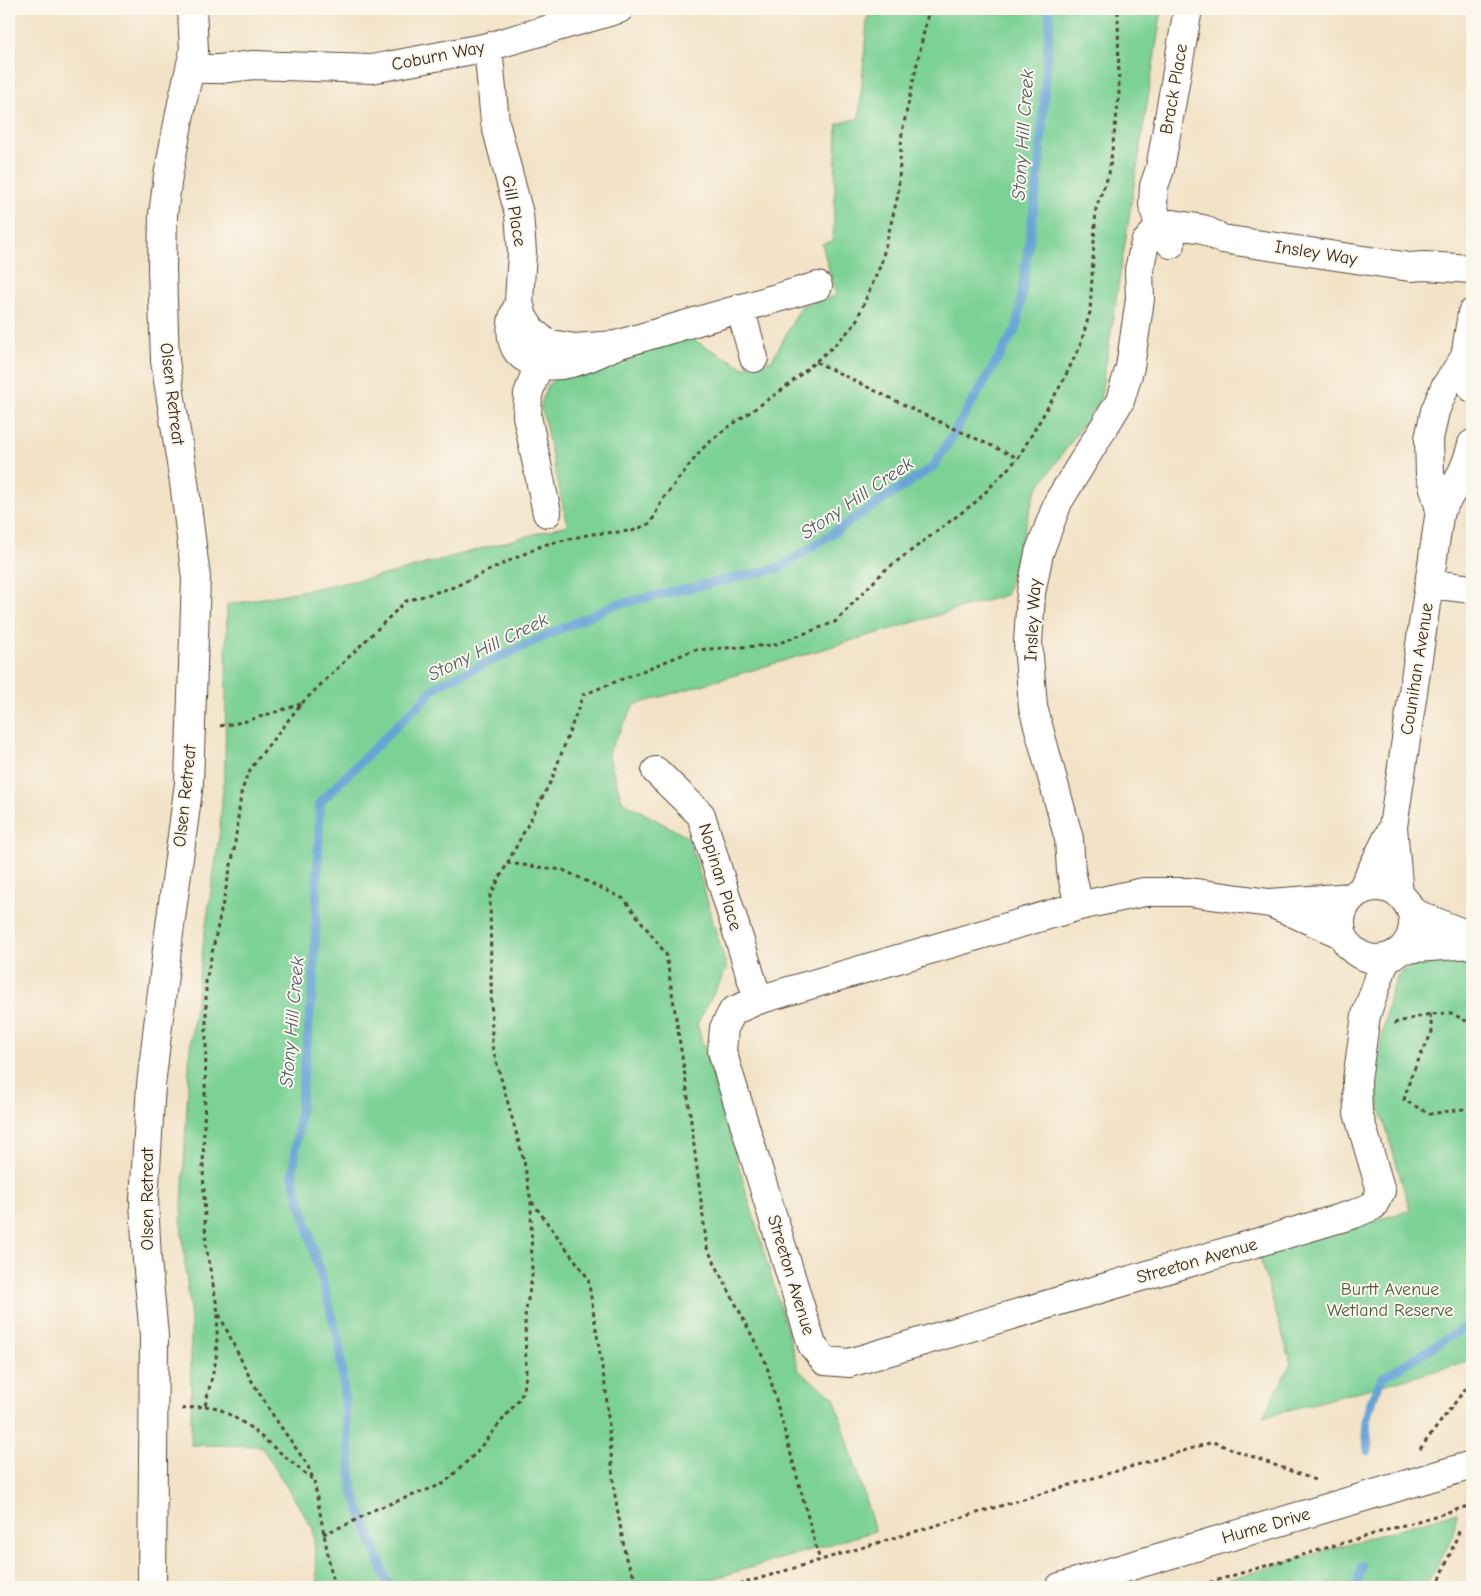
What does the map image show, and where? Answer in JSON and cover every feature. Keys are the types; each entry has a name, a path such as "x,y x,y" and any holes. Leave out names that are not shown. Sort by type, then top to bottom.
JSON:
{"street":[{"name":"Olsen Retreat","path":"152,1587 155,1411 154,1336 144,1200 151,1085 189,783 196,578 184,482 165,361 162,269 163,215 168,176 192,60 192,9"},
{"name":"Coburn Way","path":"192,60 220,69 252,65 372,69 476,49 619,9"},
{"name":"Brack Place","path":"1168,233 1160,168 1188,9"},
{"name":"Gill Place","path":"476,49 519,214 522,252 519,302 523,317 532,331 542,354"},
{"name":"Insley Way","path":"1088,904 1071,871 1070,839 1033,707 1028,644 1031,593 1039,553 1058,502 1120,401 1130,367 1140,299 1153,275 1168,233 1184,241 1202,242 1222,238 1410,267 1472,269"},
{"name":"Insley Way","path":"1410,267 1424,273 1472,284"},
{"path":"547,513 527,416 528,394 542,354 574,348 616,345 818,286"},
{"path":"740,308 754,358"},
{"name":"Counihan Avenue","path":"1472,313 1465,357 1472,388"},
{"name":"Counihan Avenue","path":"1405,903 1393,827 1440,510 1430,474 1429,439 1435,411 1445,387 1465,357"},
{"name":"Counihan Avenue","path":"1440,510 1455,488 1468,460 1472,444"},
{"path":"1431,576 1472,575"},
{"path":"1431,576 1472,589"},
{"name":"Nopinan Place","path":"656,771 701,815 758,1000"},
{"name":"Counihan Avenue","path":"1357,894 1393,827"},
{"path":"1472,937 1405,903 1391,890 1381,888 1371,888 1357,894 1346,905 1342,915 1341,925 1349,943 1364,956 1374,959 1394,954 1472,944"},
{"name":"Streeton Avenue","path":"1357,894 1269,903 1189,892 1144,892 1088,904 758,1000 733,1011 724,1028 722,1051 812,1345 825,1360 849,1363 1354,1214 1373,1206 1381,1191 1358,1114 1357,1080 1365,1025 1394,954"},
{"name":"Streeton Avenue","path":"1269,903 1349,943 1365,1025"},
{"path":"1394,954 1408,941 1412,932 1414,922 1405,903"},
{"name":"Hume Drive","path":"1060,1587 1472,1466"}],"path":[{"path":"205,1406 216,1360 218,1312 206,1246 203,1167 206,981 234,851 241,794 246,778 256,761 301,704 406,600 454,587 543,545 592,534 632,531 651,523 662,500 702,449 720,433 786,387 816,362 855,324 881,264 898,195 902,132 929,9"},
{"path":"323,1534 376,1510 443,1484 474,1455 521,1397 526,1376 525,1316 532,1277 531,1202 524,1161 492,1046 490,896 552,779 583,695 694,650 774,645 835,622 884,572 977,501 1018,458 1062,383 1080,346 1090,312 1096,208 1109,174 1119,97 1118,9"},
{"path":"816,362 1018,458"},
{"path":"191,729 243,722 301,704"},
{"path":"507,863 563,870 624,899 666,954 686,1082 707,1248 766,1362 820,1561"},
{"path":"1365,1025 1390,1024 1430,1014 1451,1013 1472,1024"},
{"path":"1430,1014 1432,1032 1411,1076 1404,1100 1430,1114 1470,1108 1472,1106"},
{"path":"531,1202 588,1278 606,1392 616,1500 626,1559 640,1587"},
{"path":"218,1312 250,1378 276,1420 307,1464 314,1481 334,1587"},
{"path":"1416,1454 1472,1380"},
{"path":"155,1411 205,1406 218,1408 247,1425 314,1481"},
{"path":"731,1587 1212,1442 1321,1482"},
{"path":"1194,1587 1472,1505"},
{"path":"1437,1587 1460,1529"}],"green space":[{"path":"868,9 1162,9 1100,401 1035,492 1006,595 634,705 608,753 622,801 689,838 727,969 697,1024 799,1371 834,1397 875,1531 685,1587 318,1587 313,1529 261,1446 191,1445 191,1320 181,1225 190,1047 219,838 225,762 227,605 389,574 567,525 541,405 546,387 561,374 690,338 743,367 772,360 802,305 836,296 822,244 833,241 837,124 859,118"},
{"name":"Burtt Avenue Wetland Reserve","path":"1433,958 1472,963 1472,1361 1263,1417 1291,1363 1259,1256 1410,1210 1379,1105 1375,1076 1390,994 1399,974 1415,963"},
{"path":"1456,1512 1454,1535 1424,1587 1203,1587"}],"waterway":[{"name":"Stony Hill Creek","path":"389,1587 353,1491 339,1341 293,1175 314,978 320,802 438,685 614,605 780,568 934,466 1017,327 1038,180 1050,17 1048,9"},
{"path":"1368,1451 1366,1421 1372,1399 1382,1378 1472,1323"},
{"path":"1356,1587 1362,1566"}]}
